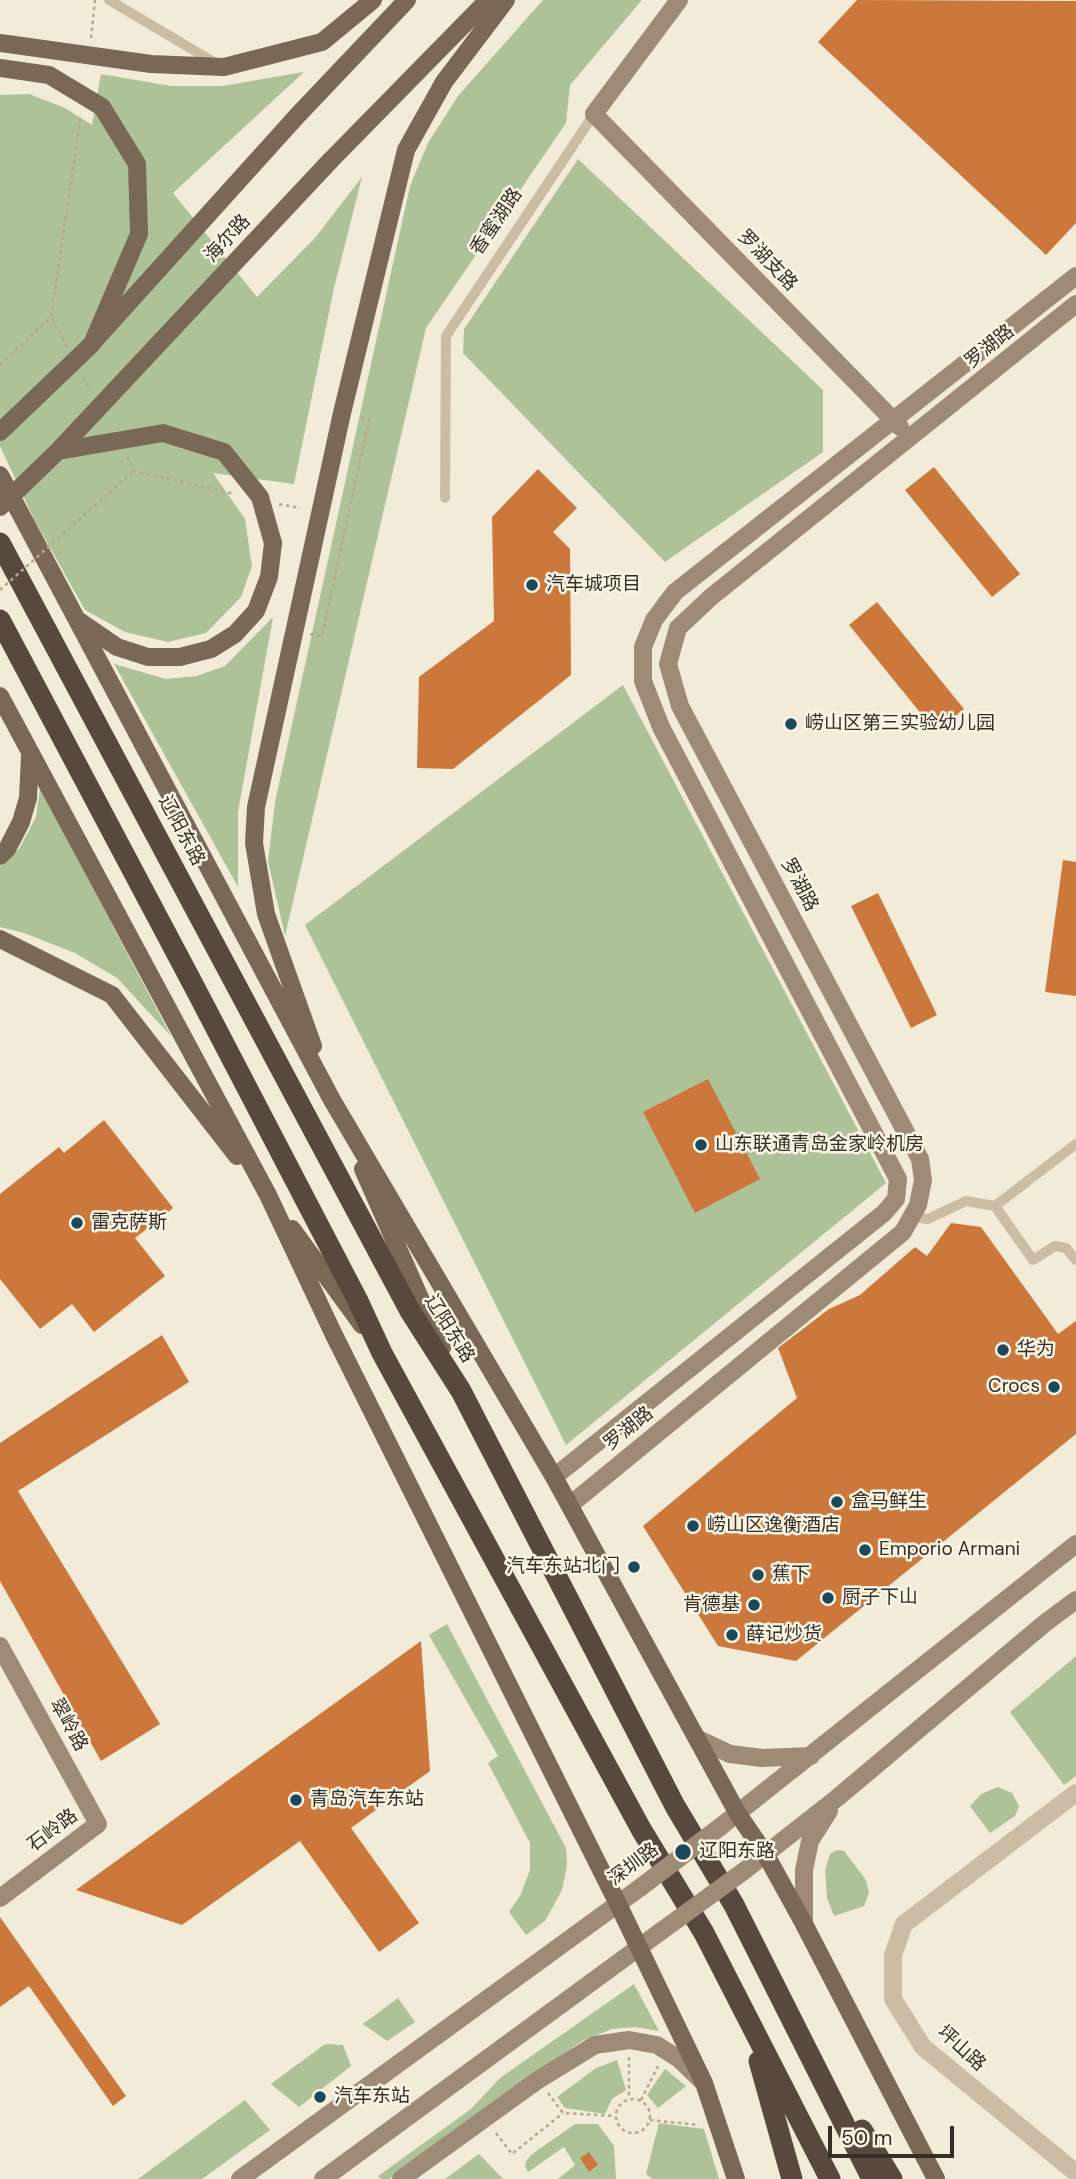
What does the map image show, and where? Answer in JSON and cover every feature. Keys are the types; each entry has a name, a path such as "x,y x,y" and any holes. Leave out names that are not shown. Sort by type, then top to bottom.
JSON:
{"highway":[{"name":"辽阳东路","path":"0,543 410,1311 461,1391 675,1806 734,1905 872,2179"},
{"path":"0,620 358,1299 382,1353 641,1829 704,1933 830,2179"},
{"path":"793,2020 892,2179"},
{"path":"750,2025 792,2179"}],"main road":[{"path":"0,43 151,64 224,67 322,42 373,0"},
{"name":"海尔路","path":"0,432 92,344 297,116 407,0"},
{"name":"海尔路","path":"0,507 58,451 330,161 488,0"},
{"path":"461,1391 332,1100 266,914 254,843 256,807 342,413 407,150 444,82 506,0"},
{"path":"0,68 49,75 102,107 137,164 139,234 92,344"},
{"path":"58,451 163,433 224,452 260,497 273,543 269,577 256,611 235,634 211,649 180,657 148,657 117,647 78,620"},
{"name":"辽阳东路","path":"0,475 332,1100 570,1505 737,1814 766,1856 804,1924 934,2176"},
{"path":"0,696 268,1195 334,1335 705,2083 736,2179"},
{"path":"0,856 22,822 28,798 30,752"},
{"path":"0,940 112,995 268,1195 382,1353"}],"street":[{"name":"香蜜湖路","path":"594,114 679,0"},
{"name":"罗湖支路","path":"594,114 909,438"},
{"path":"554,1477 884,1213 896,1199 898,1179 661,727 643,681 643,647 654,620 675,592 1076,276"},
{"name":"罗湖路","path":"570,1505 903,1232 918,1205 923,1180 920,1159 680,706 668,664 678,628 711,597 1076,304"},
{"name":"深圳路","path":"240,2179 720,1827 1076,1544"},
{"path":"323,2179 766,1856 1076,1600"},
{"name":"翠岭路","path":"0,1646 99,1824"},
{"path":"698,1739 730,1754 762,1758 811,1756"},
{"name":"坪山路","path":"1076,1793 904,1924 893,1955 893,1999 923,2047 1076,2173"},
{"path":"804,1924 804,1870 810,1841 837,1798"},
{"name":"石岭路","path":"0,1898 99,1824"},
{"path":"401,2179 538,2080 595,2045 629,2040 657,2045 705,2083"}],"lane":[{"path":"109,0 224,67"},
{"name":"香蜜湖路","path":"445,499 446,336 594,114"},
{"path":"995,1206 1076,1144"},
{"path":"913,1217 928,1219 966,1201 995,1206 1033,1260 1055,1246 1066,1248 1076,1261"}],"path":[{"path":"90,39 95,0"},
{"path":"0,365 51,317 81,113"},
{"path":"295,631 322,636 369,419 342,413"},
{"path":"0,590 134,471 236,494"},
{"path":"274,503 300,508"},
{"path":"629,2040 629,2099"},
{"path":"641,2100 666,2050"},
{"path":"538,2080 563,2113"},
{"path":"629,2099 641,2100 649,2109 650,2120 644,2129 634,2134 619,2127 615,2116 619,2105 629,2099"},
{"path":"485,2119 513,2154 563,2113 615,2116"},
{"path":"650,2120 719,2127"}],"green space":[{"path":"543,0 642,0 570,85 566,123 426,328 285,936 268,861 275,802 410,186 428,143 458,96"},
{"path":"304,72 173,193 257,297 315,238 362,177 334,288 294,484 213,473 245,519 252,566 241,597 206,633 168,642 125,632 85,610 35,521 0,446 0,95 29,94 65,108 92,125 101,74 171,86 222,86"},
{"path":"578,159 823,390 823,452 665,562 463,353 464,329"},
{"path":"273,617 238,812 238,887 114,664 166,679 196,676 225,666"},
{"path":"623,685 886,1183 566,1445 305,925"},
{"path":"40,788 171,1036 117,978 75,953 24,933 0,927 0,866 19,849 36,817"},
{"path":"447,1624 566,1848 567,1866 562,1890 545,1921 526,1935 509,1912 520,1896 530,1870 530,1843 488,1763 498,1756 429,1635"},
{"path":"1076,1656 1076,1776 1064,1785 1010,1712"},
{"path":"998,1787 1012,1793 1019,1806 1015,1816 990,1833 970,1806 981,1794"},
{"path":"837,1850 844,1851 866,1880 869,1893 864,1906 834,1916 827,1898 825,1870 830,1854"},
{"path":"634,1984 659,2031 635,2027 612,2029 582,2041 389,2179 381,2179 378,2176 471,2109 500,2078"},
{"path":"398,1998 415,2022 387,2041 363,2024"},
{"path":"325,2044 343,2045 351,2066 299,2107 271,2084"},
{"path":"617,2060 626,2090 612,2099 605,2114 565,2108 557,2097 596,2068"},
{"path":"665,2069 686,2086 658,2108 647,2095"},
{"path":"245,2100 270,2130 202,2179 138,2179"},
{"path":"659,2123 704,2129 719,2179 652,2179 646,2174"},
{"path":"575,2124 598,2124 614,2146 616,2179 558,2179 575,2165 564,2147 528,2172 525,2166 531,2155"},
{"path":"479,2154 503,2179 445,2179"}],"building":[{"path":"857,0 1076,1 1076,223 1046,255 818,42"},
{"path":"934,467 1020,574 992,597 905,490"},
{"name":"汽车城项目","path":"538,469 577,508 553,532 570,549 571,675 453,769 417,768 419,677 494,621 492,517"},
{"path":"877,602 964,709 936,732 849,625"},
{"path":"1063,860 1076,862 1076,996 1045,992"},
{"path":"878,893 937,1015 911,1028 851,906"},
{"name":"山东联通青岛金家岭机房","path":"708,1079 760,1179 695,1213 643,1112"},
{"name":"雷克萨斯","path":"104,1120 173,1208 135,1238 165,1276 94,1332 72,1304 40,1329 0,1279 0,1194 59,1147 64,1153"},
{"path":"951,1223 981,1227 1058,1334 1076,1321 1076,1434 796,1661 718,1646 643,1526 797,1398 778,1348 829,1309 860,1295 915,1247 927,1256"},
{"path":"162,1335 189,1382 18,1491 160,1724 101,1761 0,1581 0,1443"},
{"name":"青岛汽车东站","path":"421,1641 430,1771 351,1828 419,1923 379,1952 300,1841 182,1925 76,1890"},
{"path":"0,1917 126,2096 113,2106 29,1986 0,2007"},
{"path":"589,2152 598,2165 589,2172 580,2158"}],"place":[{"name":"汽车城项目","path":"532,585"},
{"name":"崂山区第三实验幼儿园","path":"791,724"},
{"name":"山东联通青岛金家岭机房","path":"701,1145"},
{"name":"雷克萨斯","path":"77,1223"},
{"name":"华为","path":"1003,1350"},
{"name":"Crocs","path":"1054,1387"},
{"name":"盒马鲜生","path":"837,1502"},
{"name":"崂山区逸衡酒店","path":"693,1526"},
{"name":"Emporio Armani","path":"865,1550"},
{"name":"汽车东站北门","path":"634,1567"},
{"name":"蕉下","path":"758,1575"},
{"name":"厨子下山","path":"828,1598"},
{"name":"肯德基","path":"754,1605"},
{"name":"薛记炒货","path":"732,1635"},
{"name":"青岛汽车东站","path":"296,1800"},
{"name":"辽阳东路","path":"683,1852"},
{"name":"汽车东站","path":"320,2097"}]}
